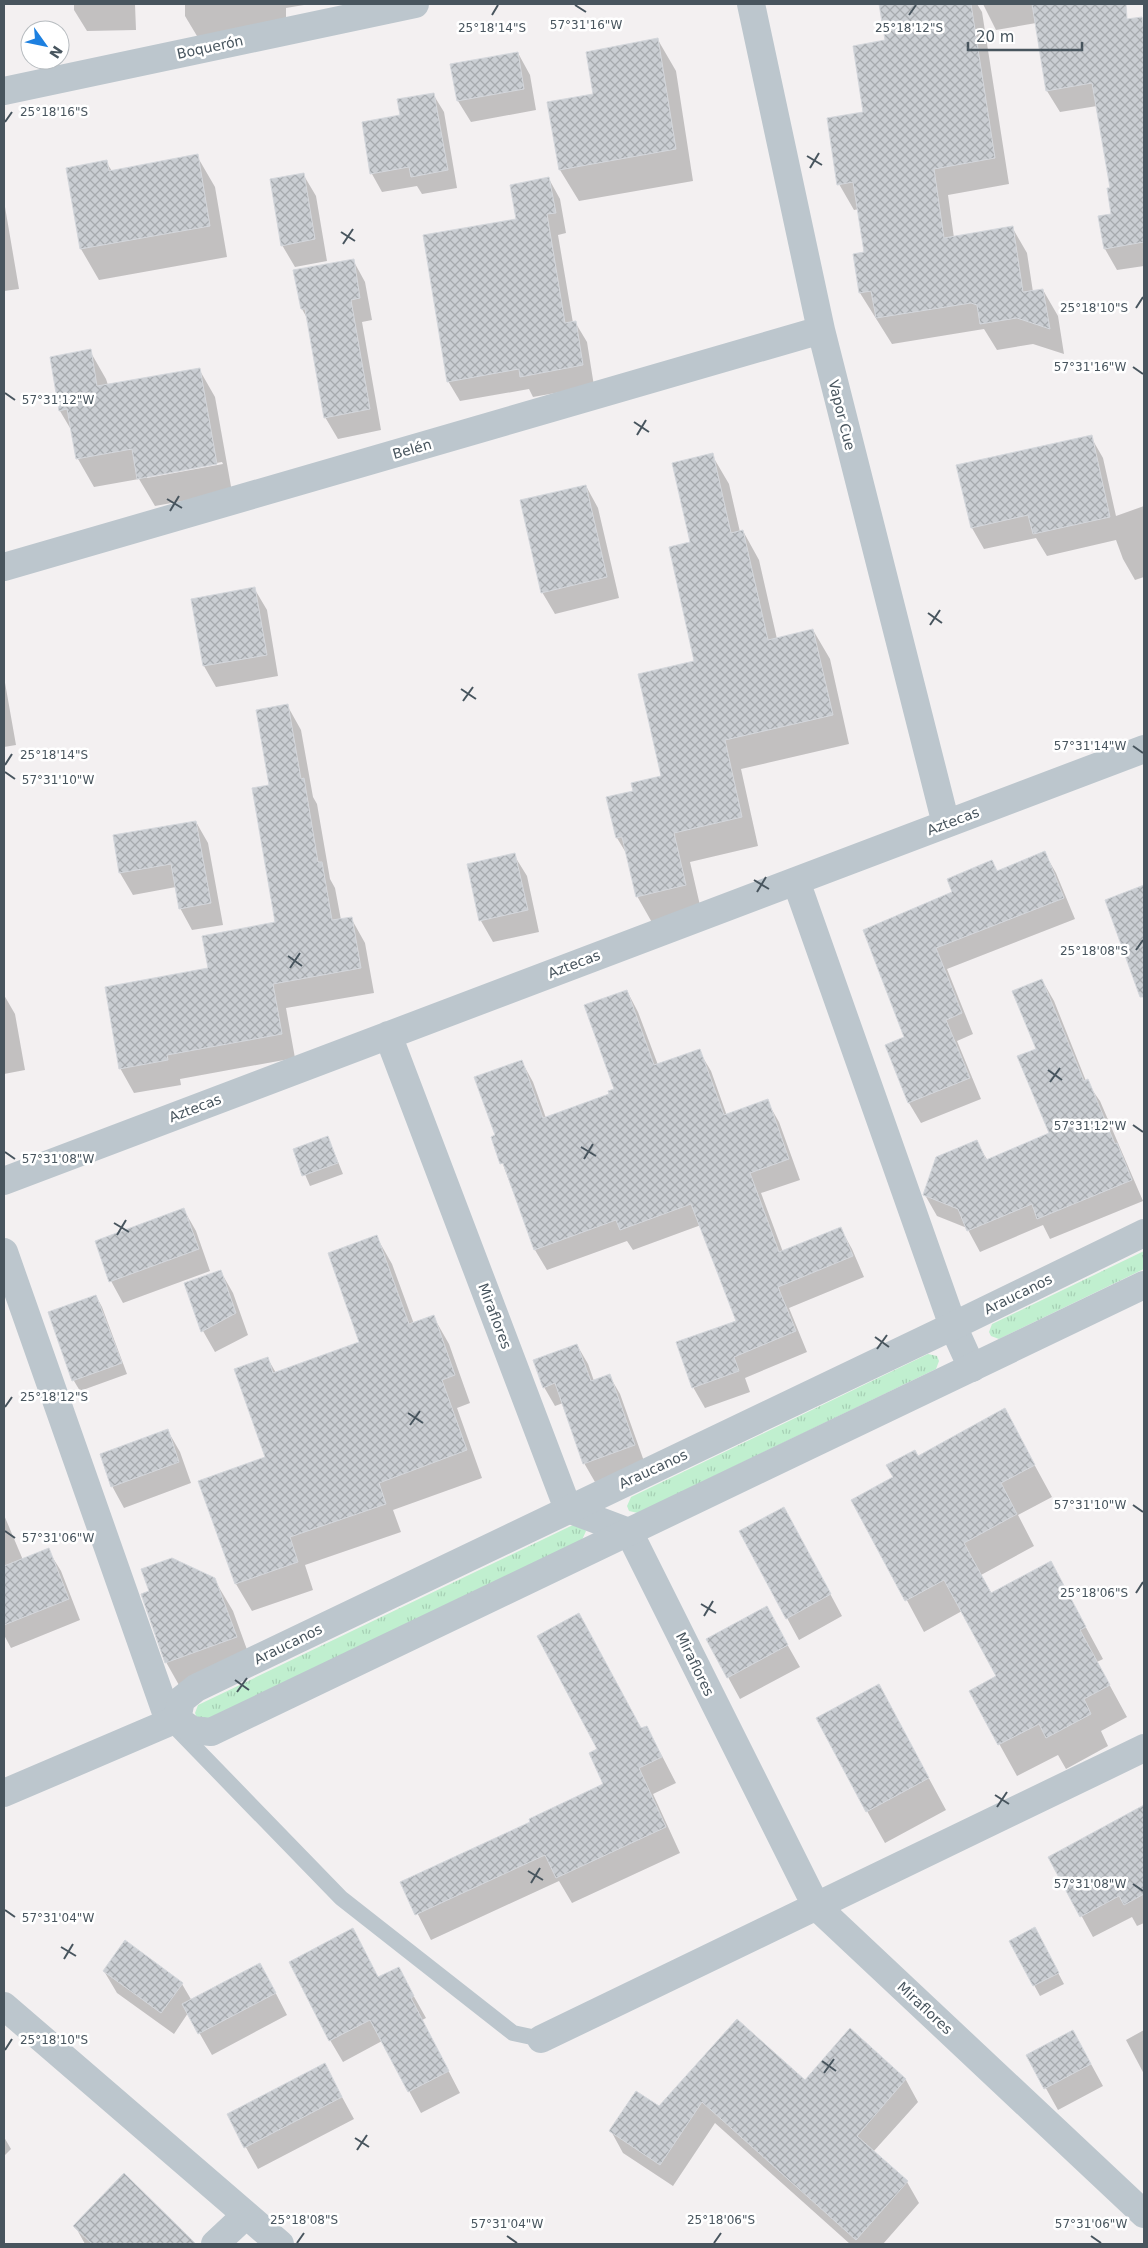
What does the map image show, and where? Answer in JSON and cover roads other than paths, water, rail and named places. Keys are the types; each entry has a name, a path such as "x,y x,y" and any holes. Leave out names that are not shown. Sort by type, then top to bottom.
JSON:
{"street":[{"name":"Boquerón","path":"4,91 415,4"},
{"name":"Vapor Cue","path":"751,4 821,330 946,824"},
{"name":"Belén","path":"4,567 821,330"},
{"name":"Aztecas","path":"4,1181 1144,749"},
{"path":"796,881 953,1326 972,1368"},
{"name":"Miraflores","path":"388,1035 568,1509"},
{"name":"Araucanos","path":"173,1720 181,1700 196,1688 1144,1233"},
{"path":"4,1252 173,1720 192,1730 212,1732 1144,1285"},
{"path":"568,1509 630,1532"},
{"name":"Miraflores","path":"630,1532 816,1906 1144,2214"},
{"path":"4,1793 173,1720"},
{"path":"542,2039 1144,1748"},
{"path":"4,2006 280,2244"},
{"path":"215,2244 246,2215"}],"lane":[{"path":"173,1720 341,1898 513,2033 542,2039"}]}
